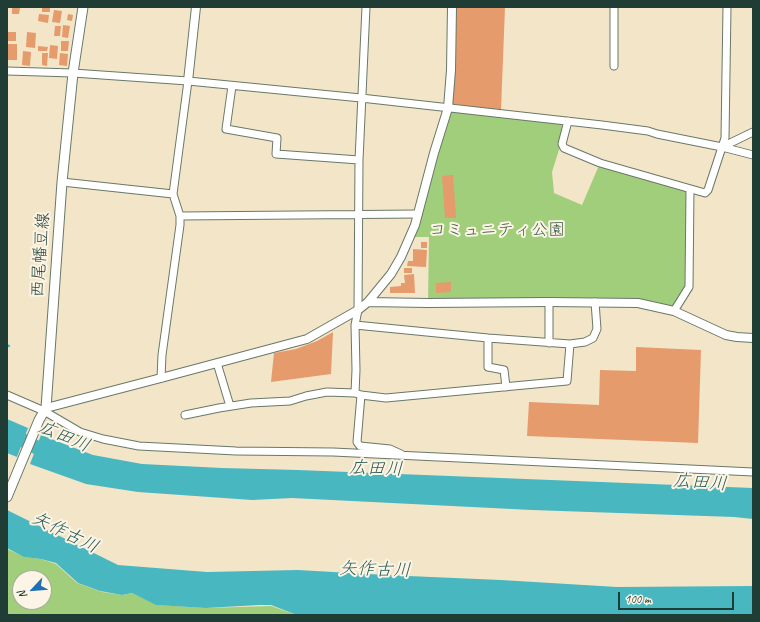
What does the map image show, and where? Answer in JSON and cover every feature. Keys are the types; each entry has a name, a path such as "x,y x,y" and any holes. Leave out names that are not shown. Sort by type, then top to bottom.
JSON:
{"main road":[{"name":"西尾幡豆線","path":"7,497 45,409 62,182 73,72 83,7"}],"street":[{"path":"161,378 162,355 180,225 180,216 174,194 196,7"},
{"path":"366,7 359,160 358,310 355,326 358,394 357,442 360,446 390,449 405,456"},
{"path":"45,409 307,339 358,310 368,302 391,274 401,257 418,214 448,108 451,70 452,7"},
{"path":"614,7 614,66"},
{"path":"568,121 562,144 564,148 600,163 705,193 708,190 725,138 727,7"},
{"path":"7,72 73,72 188,81 361,98 568,121 648,131 722,147 753,156"},
{"path":"232,86 226,130 277,138 276,154 359,160"},
{"path":"722,147 753,132"},
{"path":"62,182 174,194"},
{"path":"674,311 689,287 690,189"},
{"path":"180,216 418,214"},
{"path":"368,302 638,303 674,311 722,334 753,338"},
{"path":"549,302 549,343"},
{"path":"355,326 570,344 585,342 593,338 597,329 595,302"},
{"path":"488,338 488,367 504,370 506,387"},
{"path":"185,415 251,403 290,401 327,392 386,398 567,381 570,344"},
{"path":"217,363 230,406"},
{"path":"7,394 45,409 80,432 103,439 139,446 236,451 333,452 753,472"}],"green space":[{"name":"コミュニティ公園","path":"448,108 568,121 552,172 554,193 582,205 600,163 690,189 689,287 674,311 638,303 428,303 429,237 410,237"},
{"path":"7,549 25,557 41,559 56,564 77,583 102,592 122,595 132,593 157,605 207,608 271,606 297,615 7,615"}],"water":[{"path":"7,419 28,428 17,457 7,453"},
{"path":"41,435 93,455 142,464 753,488 753,519 292,498 252,500 138,492 86,484 30,464"},
{"path":"7,510 118,565 207,572 298,570 617,587 753,586 753,615 297,615 271,605 206,608 156,605 132,593 122,595 100,591 78,583 56,563 24,557 7,548"}],"building":[{"path":"42,7 50,7 50,12 42,12"},
{"path":"454,7 505,7 501,110 462,107 462,105 452,104"},
{"path":"12,8 20,8 19,14 12,14"},
{"path":"54,10 62,11 60,23 52,22"},
{"path":"39,14 49,15 48,23 38,21"},
{"path":"68,14 73,15 72,21 67,20"},
{"path":"63,25 70,26 68,38 62,37"},
{"path":"55,26 61,26 60,36 54,36"},
{"path":"7,32 16,32 16,41 7,41"},
{"path":"27,32 36,33 35,48 26,47"},
{"path":"61,41 69,41 68,51 61,51"},
{"path":"7,44 17,44 17,60 7,60"},
{"path":"50,45 58,46 57,59 49,58"},
{"path":"38,46 48,47 47,51 38,51"},
{"path":"23,51 31,52 30,66 22,65"},
{"path":"42,53 48,53 47,66 42,65"},
{"path":"60,53 68,54 67,66 59,65"},
{"path":"453,175 456,218 445,218 442,176"},
{"path":"421,242 427,242 427,248 421,248"},
{"path":"413,249 427,250 426,267 407,266 408,261 413,261"},
{"path":"404,268 412,268 412,273 404,273"},
{"path":"414,274 415,293 390,293 390,287 401,286 401,283 405,283 404,275"},
{"path":"451,282 451,292 436,293 436,283"},
{"path":"333,332 331,374 271,382 274,353 296,349 317,341"},
{"path":"636,347 701,350 698,443 527,436 529,402 599,405 600,370 636,371"}],"waterway":[{"name":"広田川","path":"7,432 53,456"}],"water label":[{"name":"矢作古川","path":"65,533"},
{"name":"矢作古川","path":"375,570"}]}
